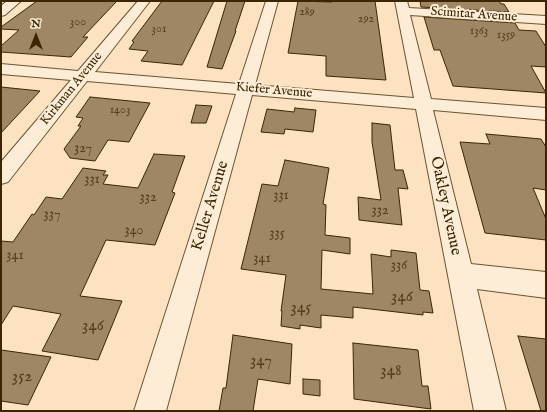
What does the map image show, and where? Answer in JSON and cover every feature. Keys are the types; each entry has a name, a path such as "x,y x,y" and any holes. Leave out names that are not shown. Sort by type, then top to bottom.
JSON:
{"street":[{"path":"1,12 15,1"},
{"name":"Kirkman Avenue","path":"1,176 144,1"},
{"name":"Keller Avenue","path":"150,411 272,1"},
{"name":"Scimitar Avenue","path":"402,6 546,20"},
{"name":"Oakley Avenue","path":"402,6 490,411"},
{"name":"Kiefer Avenue","path":"1,69 546,114"},
{"path":"460,275 546,285"}],"building":[{"path":"37,1 117,1 83,37 88,37 71,57 1,52 1,46 19,30 1,29 1,27"},
{"path":"162,1 214,1 182,65 141,61 148,51 129,49 134,42 132,41"},
{"path":"227,1 245,1 222,69 207,67"},
{"path":"298,1 375,1 386,80 326,76 326,56 288,53"},
{"path":"420,1 499,1 501,4 504,4 509,12 421,7"},
{"path":"424,17 515,23 519,30 536,31 546,47 546,67 531,66 546,93 453,86 440,50 434,50"},
{"path":"1,87 40,91 1,133"},
{"path":"90,97 150,103 129,142 108,140 95,161 70,158 64,149 81,126 78,126 83,118 76,117"},
{"path":"196,105 212,106 206,123 191,123"},
{"path":"295,108 316,110 313,132 285,129 284,134 261,132 267,109 294,112"},
{"path":"372,123 390,125 395,170 403,170 408,189 398,188 402,225 359,220 358,197 381,200 372,142"},
{"path":"486,134 541,139 546,147 546,190 533,188 546,219 546,240 485,233 460,142 490,144"},
{"path":"154,154 185,156 172,192 175,193 155,245 106,240 80,296 122,301 98,360 42,351 61,314 13,306 1,325 1,241 13,242 32,214 34,215 46,197 62,199 83,168 106,171 103,175 108,175 103,184 138,188"},
{"path":"285,160 329,168 323,204 326,205 325,235 350,238 350,254 322,250 321,289 373,294 371,254 391,257 391,250 416,253 420,290 429,291 433,313 423,312 423,315 353,307 353,318 321,315 321,328 300,325 300,329 281,326 281,311 286,275 241,269 262,184 278,186"},
{"path":"233,335 292,344 290,384 258,379 253,411 219,411 223,388 226,388"},
{"path":"518,336 546,339 546,411 541,411"},
{"path":"353,343 418,350 422,386 428,386 431,409 354,399"},
{"path":"1,350 51,357 28,405 1,401"},
{"path":"303,379 320,380 320,396 303,394"}]}
